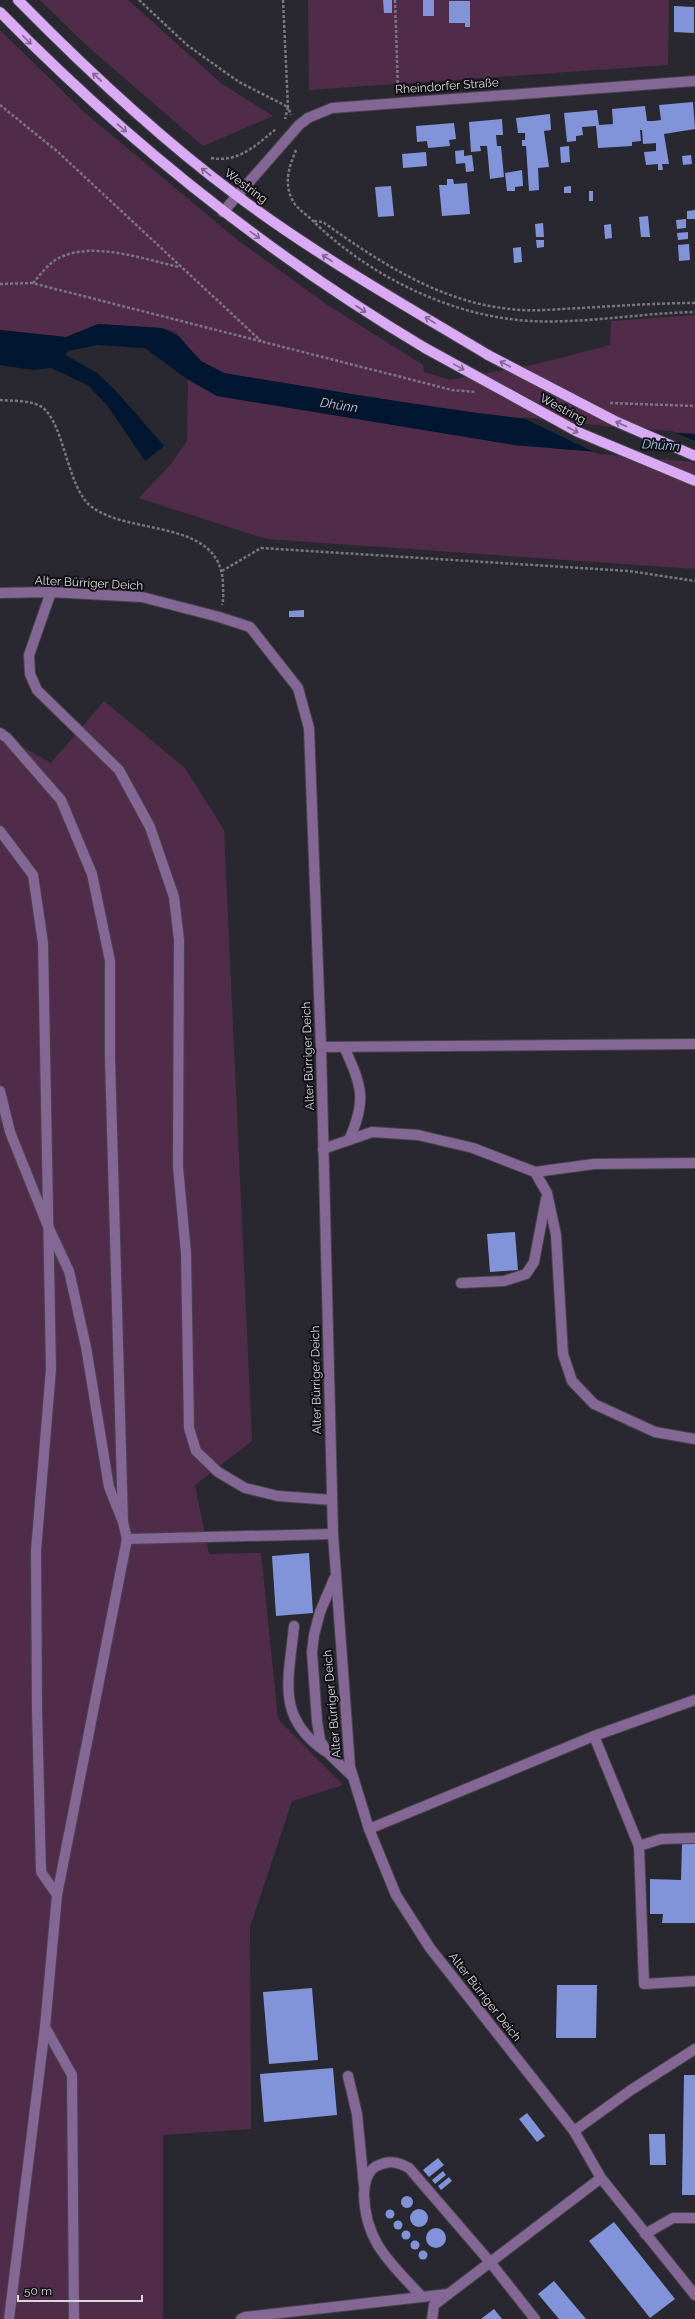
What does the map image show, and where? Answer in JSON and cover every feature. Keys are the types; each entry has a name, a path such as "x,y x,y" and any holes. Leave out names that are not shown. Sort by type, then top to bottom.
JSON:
{"main road":[{"name":"Westring","path":"18,0 113,92 236,196 360,279 488,355 615,421 695,456"},
{"name":"Westring","path":"0,12 83,94 223,212 336,293 425,348 578,432 695,481"}],"street":[{"name":"Rheindorfer Straße","path":"223,212 286,138 299,125 308,118 332,108 695,81"},
{"name":"Alter Bürriger Deich","path":"0,593 51,592 142,597 219,617 250,627 298,688 309,728 321,1047 333,1534 349,1752 353,1778 368,1829 396,1895 430,1948 574,2131 601,2178 695,2295"},
{"path":"51,592 29,655 30,674 37,690 119,770 150,827 174,898 179,940 178,1167 186,1252 189,1428 196,1451 218,1472 245,1488 278,1496 332,1500"},
{"path":"0,733 7,738 61,800 92,874 110,962 110,1058 123,1522"},
{"path":"0,831 33,875 43,943 49,1162 47,1224 51,1369 36,1551 37,1708 42,1872 56,1895"},
{"path":"321,1047 695,1044"},
{"path":"344,1047 354,1070 361,1095 359,1118 349,1140"},
{"path":"0,1091 10,1132 47,1224 69,1271 86,1347 109,1487 123,1522 127,1539 56,1895 45,2027 9,2319"},
{"path":"324,1149 372,1132 418,1135 473,1148 535,1172 594,1164 695,1163"},
{"path":"535,1172 547,1193 556,1235 563,1354 572,1381 594,1404 655,1432 695,1439"},
{"path":"461,1283 504,1281 526,1274 534,1262 547,1193"},
{"path":"127,1539 333,1534"},
{"path":"327,1752 320,1740 312,1652 320,1612 335,1575"},
{"path":"294,1626 288,1688 289,1706 297,1725 310,1741 327,1752 353,1778"},
{"path":"368,1829 594,1736 695,1700"},
{"path":"594,1736 639,1846 644,1984 695,1981"},
{"path":"639,1846 661,1839 695,1838"},
{"path":"45,2027 72,2075 74,2319"},
{"path":"574,2131 631,2090 695,2049"},
{"path":"348,2076 357,2114 364,2188 364,2210 369,2231 378,2248 422,2297"},
{"path":"364,2188 371,2170 383,2163 396,2161 409,2168 490,2262 535,2319"},
{"path":"432,2319 434,2305 601,2178"},
{"path":"645,2234 673,2218 695,2218"},
{"path":"241,2319 245,2317 448,2294"}],"path":[{"path":"139,0 187,45 239,82 288,107 290,114 299,125"},
{"path":"206,157 225,159 236,157 246,152 277,128 286,118 288,107 283,0"},
{"path":"395,0 398,102"},
{"path":"0,105 58,152 180,267 262,341"},
{"path":"286,138 297,147 288,175 291,197 297,208 313,221 319,229 341,246 406,286 425,295 488,315 511,320 553,321 695,312"},
{"path":"313,221 323,222 410,278 446,294 489,306 511,309 553,310 695,303"},
{"path":"32,283 56,259 80,250 109,252 180,267"},
{"path":"0,284 32,283 452,390"},
{"path":"0,400 28,402 42,407 51,418 79,492 91,507 113,518 174,532 194,540 211,552 222,571 223,600"},
{"path":"222,571 261,548 629,571 695,580"}],"shaded area":[{"path":"40,0 128,0 222,84 273,116 203,146 85,44"},
{"path":"308,0 669,0 668,65 309,90"},
{"path":"0,30 84,112 235,238 326,304 423,365 424,372 450,380 537,364 610,345 611,321 695,315 695,434 577,425 518,418 400,402 224,373 200,361 176,332 162,328 98,324 66,337 0,330"},
{"path":"188,379 217,396 514,445 695,460 695,569 266,539 139,498 171,464 187,441"},
{"path":"104,701 185,768 224,830 252,1441 195,1485 209,1554 261,1553 278,1719 343,1785 292,1801 250,1927 251,2129 163,2135 163,2319 0,2319 0,734 51,763"}],"water":[{"name":"Dhünn","path":"98,324 162,328 178,336 201,361 224,373 400,402 518,418 577,425 695,434 695,460 514,445 217,396 187,379 145,348 97,345 68,351 65,355 97,373 116,391 164,446 145,461 107,405 88,385 51,368 33,370 0,365 0,330 66,337"}],"pier":[{"path":"521,417 623,428 672,431 695,441 695,462 598,454"}],"building":[{"path":"383,0 392,0 392,13 384,13"},
{"path":"423,0 434,0 434,16 423,16"},
{"path":"449,1 470,1 470,27 465,27 465,23 449,23"},
{"path":"674,6 694,7 694,33 674,32"},
{"path":"693,102 695,129 664,134 669,164 662,164 663,170 658,170 658,164 646,165 644,152 656,151 656,143 643,144 642,130 640,130 641,141 632,142 632,146 598,148 596,126 582,127 583,135 576,136 576,141 567,142 564,113 597,110 599,125 613,124 612,109 645,106 647,121 654,121 661,120 659,105"},
{"path":"550,114 551,130 544,131 549,167 538,168 539,190 529,191 526,146 522,146 522,140 525,140 525,133 518,133 516,118"},
{"path":"502,119 503,135 496,135 497,146 501,146 504,177 490,179 487,146 480,146 481,151 471,152 469,122"},
{"path":"454,123 456,139 449,140 450,146 428,148 427,141 417,142 416,126"},
{"path":"569,146 570,162 561,163 560,147"},
{"path":"464,150 464,156 472,155 474,171 466,172 465,163 456,164 455,151"},
{"path":"426,152 427,166 403,168 402,154"},
{"path":"691,155 692,164 683,165 682,156"},
{"path":"522,170 523,186 515,187 515,191 507,191 505,173"},
{"path":"447,179 453,179 454,184 467,183 470,214 442,216 439,185 447,185"},
{"path":"391,186 394,216 378,217 375,187"},
{"path":"571,186 571,193 564,193 564,187"},
{"path":"589,191 593,191 593,201 589,201"},
{"path":"695,210 695,219 687,219 687,211"},
{"path":"648,216 650,237 641,237 639,217"},
{"path":"686,219 686,228 677,229 676,220"},
{"path":"543,223 544,237 536,237 535,224"},
{"path":"611,224 612,238 605,239 604,225"},
{"path":"688,232 688,239 678,240 677,233"},
{"path":"536,240 544,240 544,247 537,248"},
{"path":"689,244 690,260 679,261 678,245"},
{"path":"521,247 522,262 514,263 513,248"},
{"path":"77,578 84,578 84,586 77,586"},
{"path":"304,610 304,617 289,617 289,611"},
{"path":"515,1232 518,1270 490,1272 487,1234"},
{"path":"309,1553 313,1613 276,1616 272,1556"},
{"path":"682,1844 695,1844 695,1923 662,1923 663,1914 650,1914 650,1879 681,1880"},
{"path":"557,1985 597,1985 596,2038 556,2038"},
{"path":"312,1988 318,2060 269,2064 263,1992"},
{"path":"333,2068 337,2115 264,2122 260,2074"},
{"path":"684,2075 695,2075 695,2195 682,2195"},
{"path":"527,2113 545,2136 537,2142 519,2119"},
{"path":"649,2134 665,2134 666,2165 650,2165"},
{"path":"438,2158 444,2165 429,2177 423,2170"},
{"path":"443,2171 446,2175 435,2184 432,2180"},
{"path":"449,2177 452,2181 441,2190 438,2186"},
{"path":"405,2196 409,2196 413,2202 409,2208 405,2208 401,2204 401,2200"},
{"path":"415,2209 423,2209 428,2214 426,2225 423,2227 415,2227 410,2222 410,2214"},
{"path":"388,2210 392,2210 394,2214 392,2218 388,2218 386,2216 386,2212"},
{"path":"396,2221 400,2221 402,2225 400,2229 396,2229 394,2227 394,2223"},
{"path":"614,2222 675,2299 650,2318 589,2241"},
{"path":"436,2228 443,2231 446,2238 443,2245 436,2248 429,2245 426,2238 429,2231"},
{"path":"404,2231 408,2231 410,2235 408,2239 404,2239 402,2237 402,2233"},
{"path":"413,2241 417,2241 419,2245 417,2249 413,2249 411,2247 411,2243"},
{"path":"421,2251 425,2251 427,2255 425,2259 421,2259 419,2257 419,2253"},
{"path":"554,2281 586,2319 559,2319 538,2294"},
{"path":"494,2309 502,2319 481,2319"}]}
